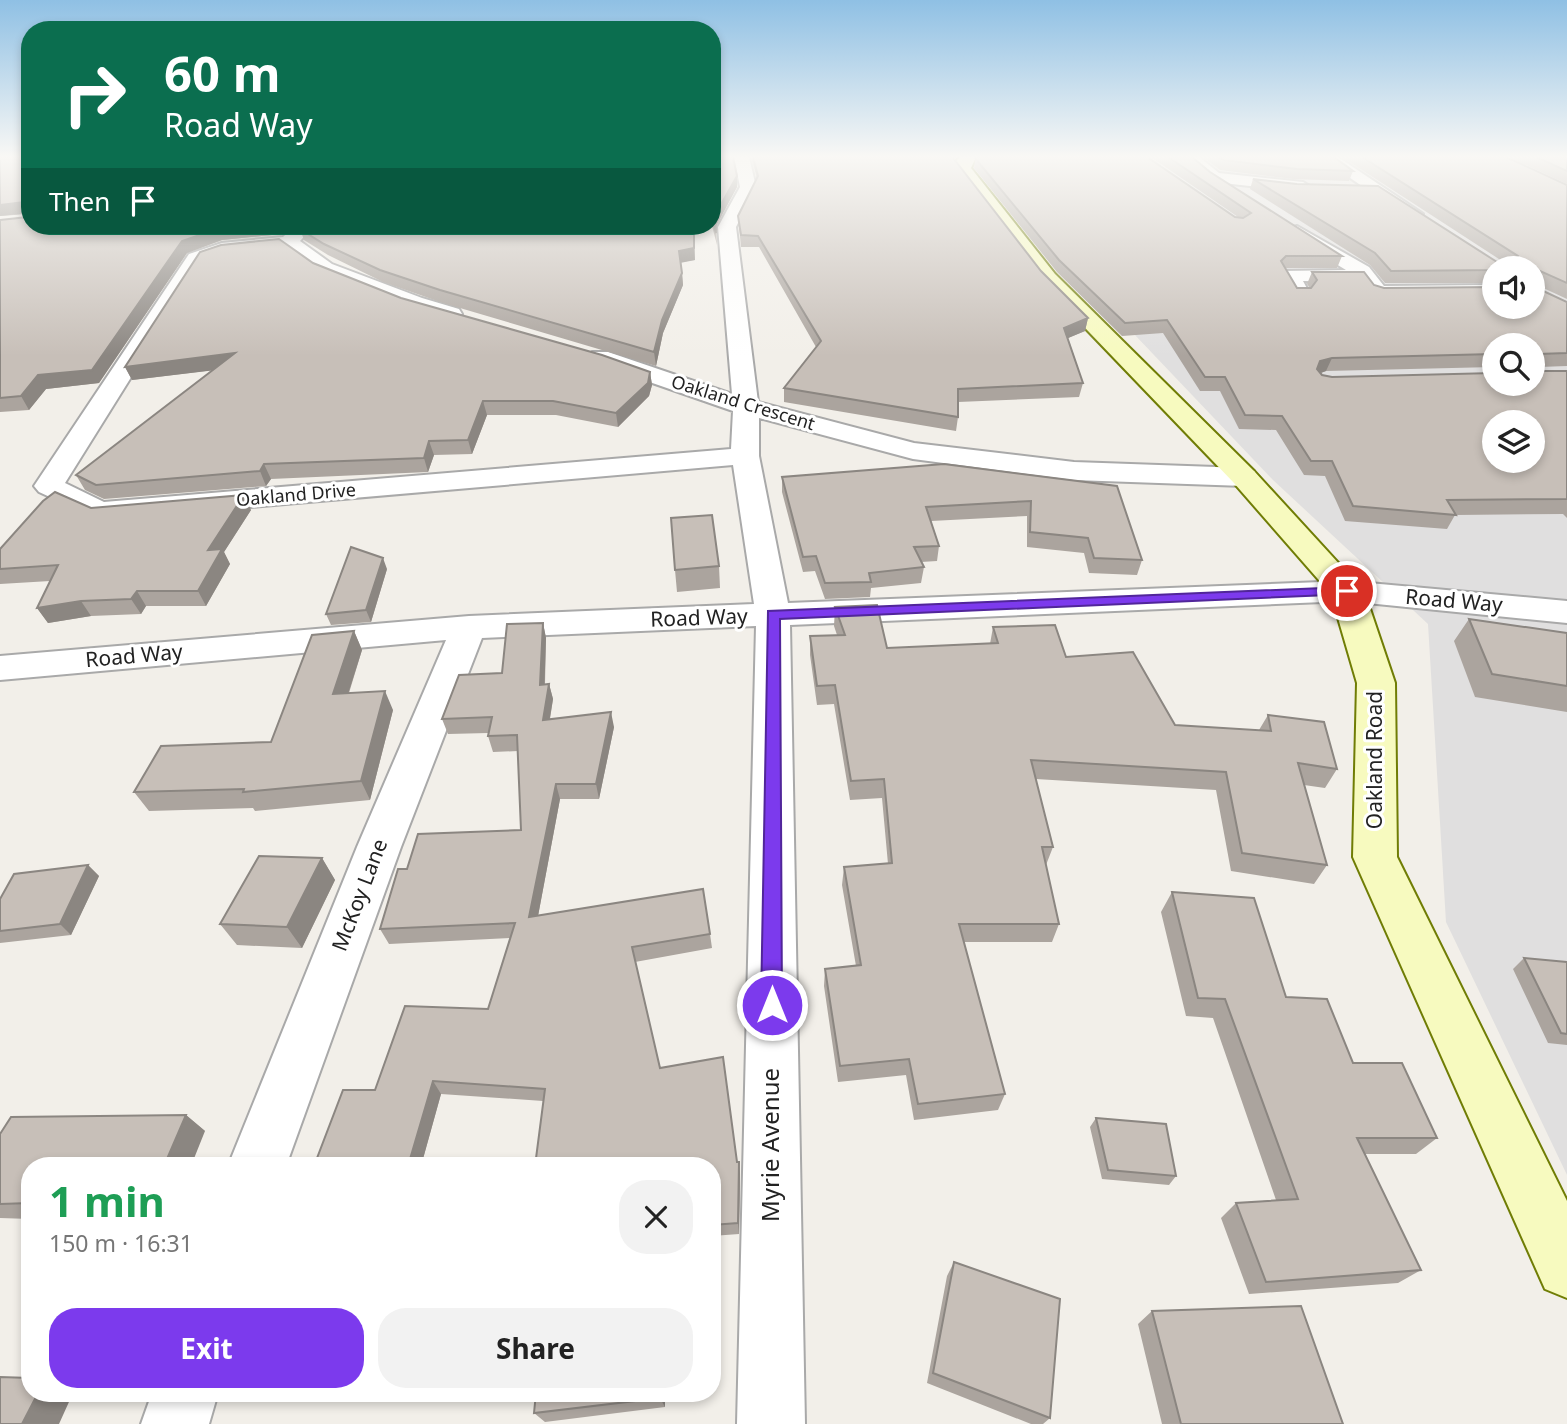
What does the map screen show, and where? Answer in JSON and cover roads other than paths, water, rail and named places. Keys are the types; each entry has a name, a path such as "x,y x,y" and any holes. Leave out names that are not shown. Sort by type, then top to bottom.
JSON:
{"street":[{"name":"Myrie Avenue","path":"729,223 727,227 746,407 745,456 773,615 771,1424"},
{"name":"Oakland Road","path":"1006,223 1048,278 1244,477 1347,591 1377,683 1375,857 1567,1267"},
{"path":"1284,223 1362,271 1378,292 1482,291"},
{"name":"Oakland Drive","path":"291,235 222,249 196,258 49,486 100,512 745,456"},
{"path":"297,235 325,268 414,303 480,322"},
{"path":"1299,294 1289,275 1366,276"},
{"name":"Oakland Crescent","path":"573,350 746,407 913,451 1074,471 1244,477"},
{"name":"Road Way","path":"0,668 469,627 1347,591 1567,612"},
{"name":"McKoy Lane","path":"260,1157 379,848 469,627"},
{"path":"175,1424 182,1402"}]}
